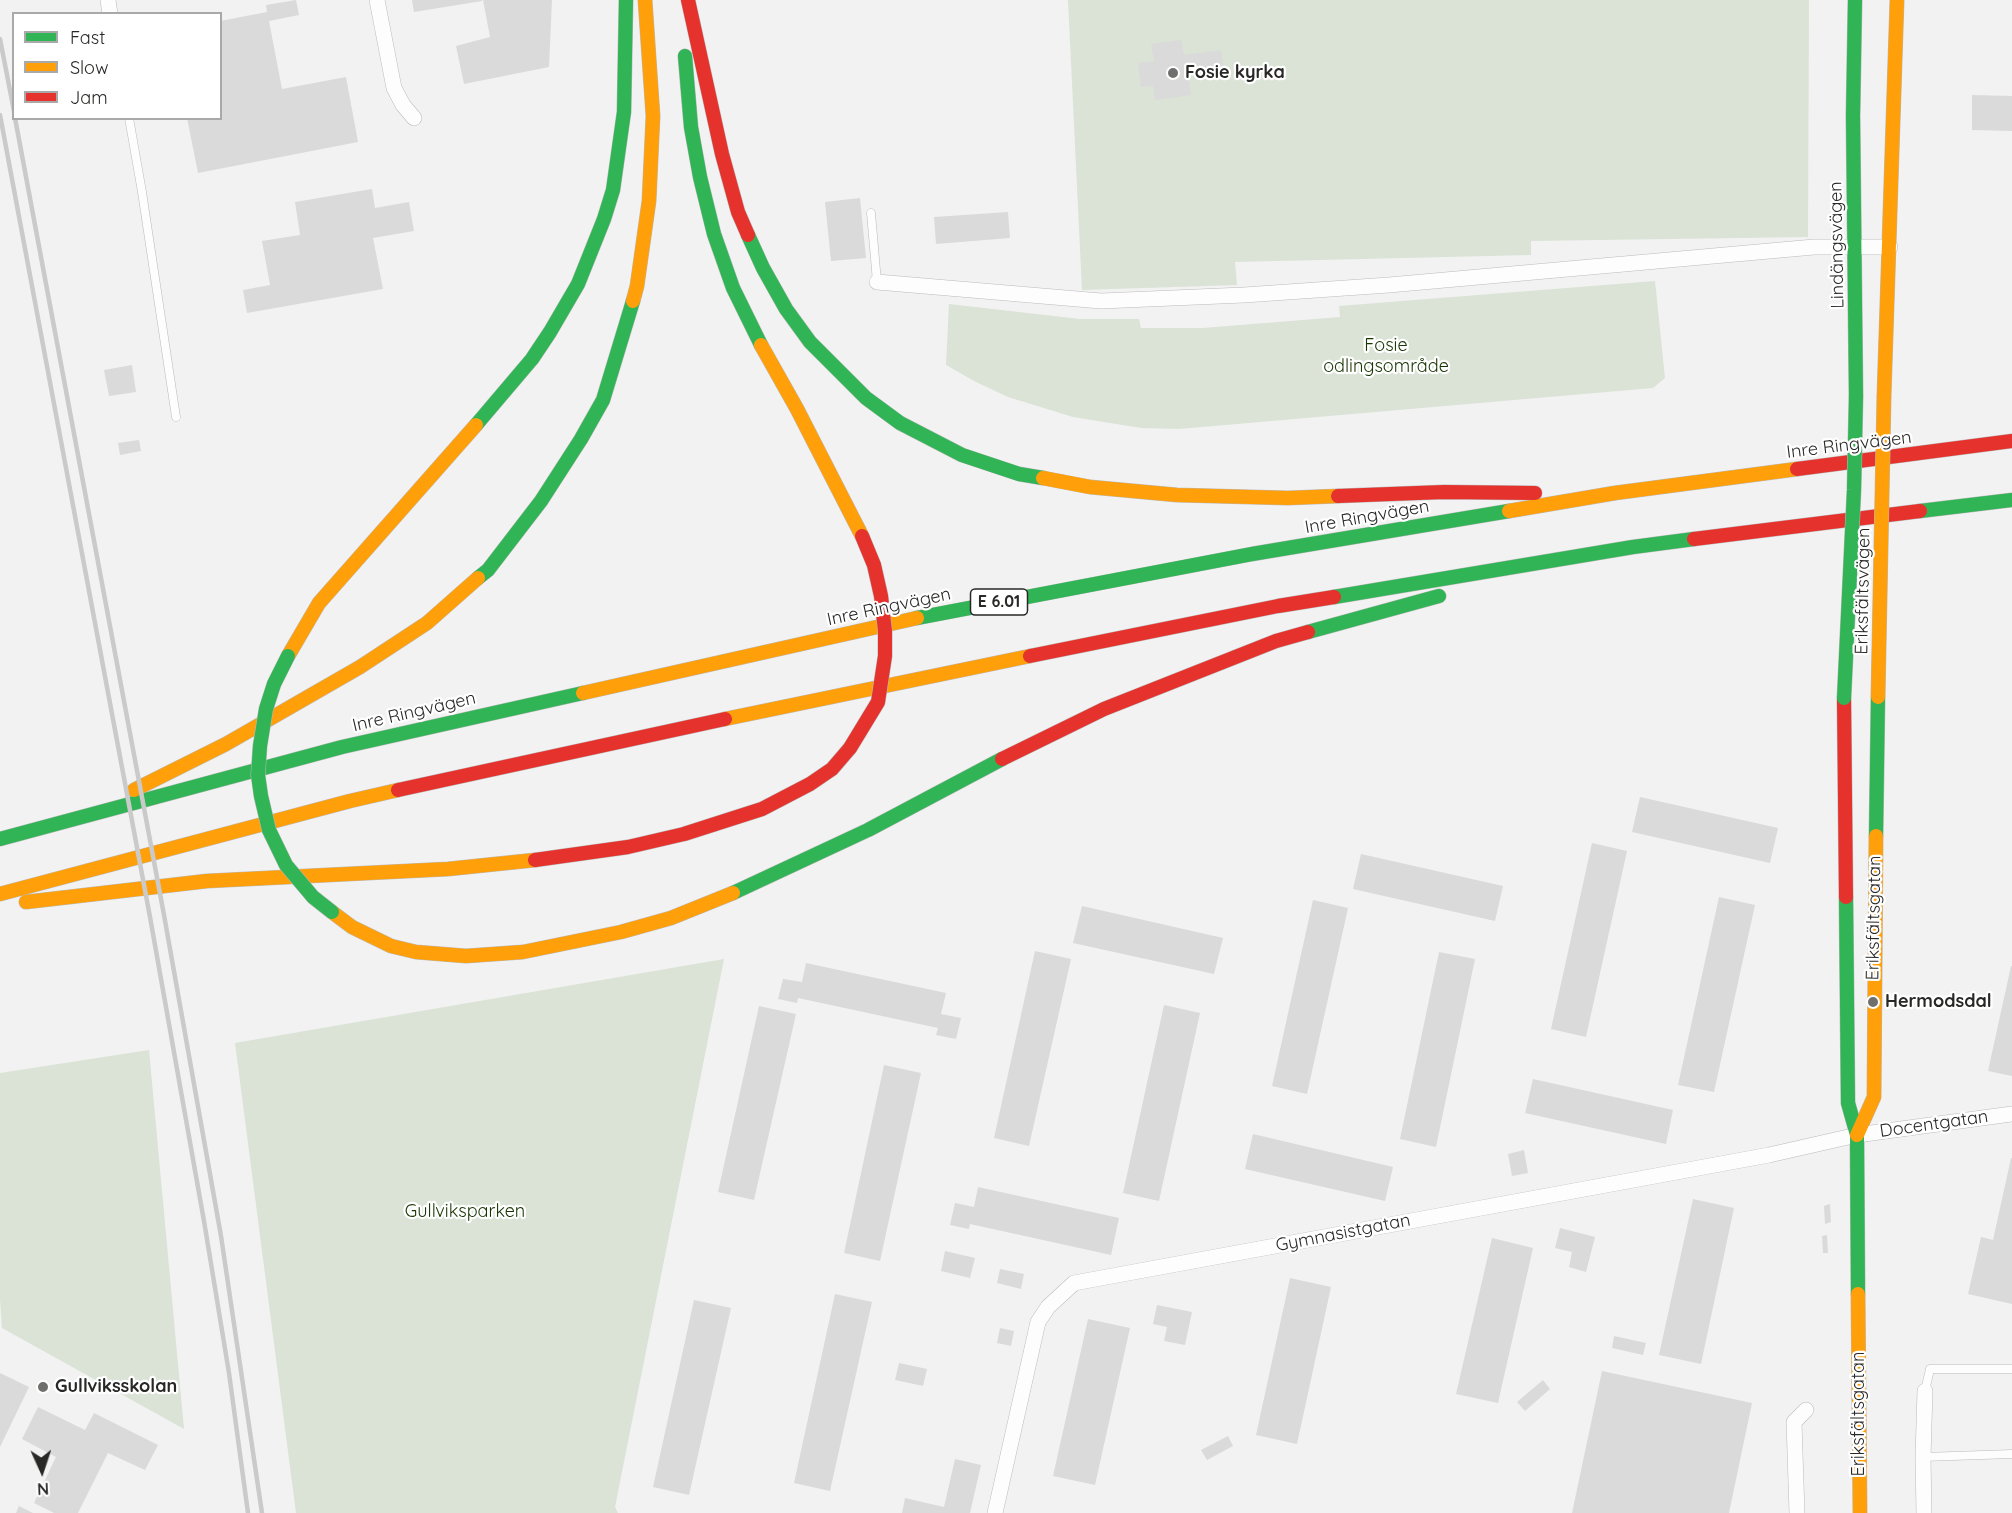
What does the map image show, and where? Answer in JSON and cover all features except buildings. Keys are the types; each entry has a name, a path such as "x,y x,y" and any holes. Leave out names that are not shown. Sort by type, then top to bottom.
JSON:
{"main road":[{"path":"626,0 624,112 615,179 604,219 578,285 532,358 452,454 319,603 274,684 266,710 258,775 269,830 286,865 313,897 352,927 392,946 416,952 466,956 555,947 661,921 751,886 868,830 1020,749 1104,709 1276,640 1448,593"},
{"path":"75,820 226,744 360,667 427,623 488,570 541,501 603,400 637,286 649,201 653,116 645,0"},
{"path":"0,905 218,880 448,869 505,864 628,847 695,831 762,809 810,784 832,769 850,748 878,702 883,679 885,631 881,596 874,565 862,536 733,288 714,234 691,127 685,64 683,0"},
{"path":"688,0 711,107 735,202 763,268 786,309 810,342 852,386 900,423 963,455 1019,474 1090,487 1177,495 1288,498 1444,492 1615,493"},
{"name":"Lindängsvägen","path":"1854,0 1853,116 1856,246 1854,489"},
{"path":"1890,247 1897,0"},
{"name":"Eriksfältsvägen","path":"1878,697 1884,396 1890,247"},
{"name":"Inre Ringvägen","path":"0,839 342,747 938,614 1252,554 1615,493 2012,441"},
{"name":"Eriksfältsvägen","path":"1845,698 1854,489"},
{"path":"0,894 350,801 579,750 1278,606 1633,547 2012,500"},
{"path":"1471,588 1633,547"},
{"name":"Eriksfältsgatan","path":"1857,1135 1874,1097 1878,697"},
{"name":"Eriksfältsgatan","path":"1845,698 1848,1103 1857,1135 1860,1513"}],"street":[{"path":"377,0 394,88 403,105 414,118"},
{"path":"877,282 1101,301 1244,295 1389,285 1814,247 1890,247"},
{"name":"Docentgatan","path":"1857,1135 2012,1114"},
{"name":"Gymnasistgatan","path":"995,1513 1038,1322 1048,1306 1074,1283 1769,1155 1857,1135"},
{"path":"1924,1513 1925,1391"},
{"path":"1797,1513 1794,1422 1806,1410"}],"lane":[{"path":"129,120 176,417"},
{"path":"871,213 877,282"},
{"path":"1925,1391 1930,1369 2012,1369"},
{"path":"1923,1457 2012,1454"}],"green space":[{"path":"1068,0 1809,0 1808,237 1531,241 1531,255 1235,262 1237,285 1082,290"},
{"name":"Fosie odlingsområde","path":"1655,281 1665,378 1653,388 1179,429 1141,428 1073,417 1008,397 946,365 949,304 1080,319 1139,319 1141,328 1203,328 1340,317 1339,306"},
{"name":"Gullviksparken","path":"724,959 615,1507 618,1513 296,1513 235,1043"},
{"path":"149,1050 184,1429 2,1328 0,1073"}],"railway":[{"path":"0,39 12,101"},
{"path":"0,115 150,917 204,1221 229,1373 248,1513"},
{"path":"15,120 164,915 221,1236 262,1513"}],"traffic: fast":[{"path":"476,425 532,359 550,332 578,284 604,219 613,190 624,112 626,0"},
{"path":"1855,0 1853,116 1856,396"},
{"path":"685,56 691,127 714,234 733,288 761,345"},
{"path":"748,235 786,309 810,342 866,398 900,423 962,455 1019,474 1043,478"},
{"path":"478,578 488,570 541,501 603,400 633,301"},
{"path":"1844,698 1856,396"},
{"path":"1920,511 2012,500"},
{"path":"917,618 1252,554 1509,511"},
{"path":"1334,597 1633,547 1694,539"},
{"path":"1308,632 1439,596"},
{"path":"288,656 274,684 266,709 258,775 261,796 269,830 286,865 313,897 332,912"},
{"path":"0,839 342,747 583,693"},
{"path":"1876,836 1878,697"},
{"path":"733,893 868,830 1002,759"},
{"path":"1846,897 1848,1103 1857,1135 1858,1294"}],"traffic: slow":[{"path":"633,301 649,201 653,116 645,0"},
{"path":"1884,396 1897,0"},
{"path":"761,345 797,409 862,536"},
{"path":"1878,697 1884,396"},
{"path":"288,656 319,603 476,425"},
{"path":"1509,511 1615,493 1797,469"},
{"path":"1043,478 1090,487 1177,495 1288,498 1338,496"},
{"path":"134,790 226,744 360,667 427,623 478,578"},
{"path":"583,693 917,618"},
{"path":"725,719 1030,656"},
{"path":"0,894 398,790"},
{"path":"1857,1135 1874,1097 1876,836"},
{"path":"26,902 207,881 448,869 535,860"},
{"path":"332,912 352,927 391,946 416,952 466,956 523,952 621,932 671,918 733,893"},
{"path":"1858,1294 1860,1513"}],"traffic: jam":[{"path":"688,0 722,154 738,212 748,235"},
{"path":"1797,469 2012,441"},
{"path":"1338,496 1444,492 1535,493"},
{"path":"1694,539 1920,511"},
{"path":"850,748 878,702 885,656 881,596 874,565 862,536"},
{"path":"1030,656 1278,606 1334,597"},
{"path":"1002,759 1104,709 1276,641 1308,632"},
{"path":"1844,698 1846,897"},
{"path":"398,790 725,719"},
{"path":"535,860 628,847 684,834 762,809 810,784 832,769 850,748"}],"place":[{"name":"Fosie kyrka","path":"1173,73"},
{"name":"Hermodsdal","path":"1873,1002"},
{"name":"Gullviksskolan","path":"43,1387"}]}
